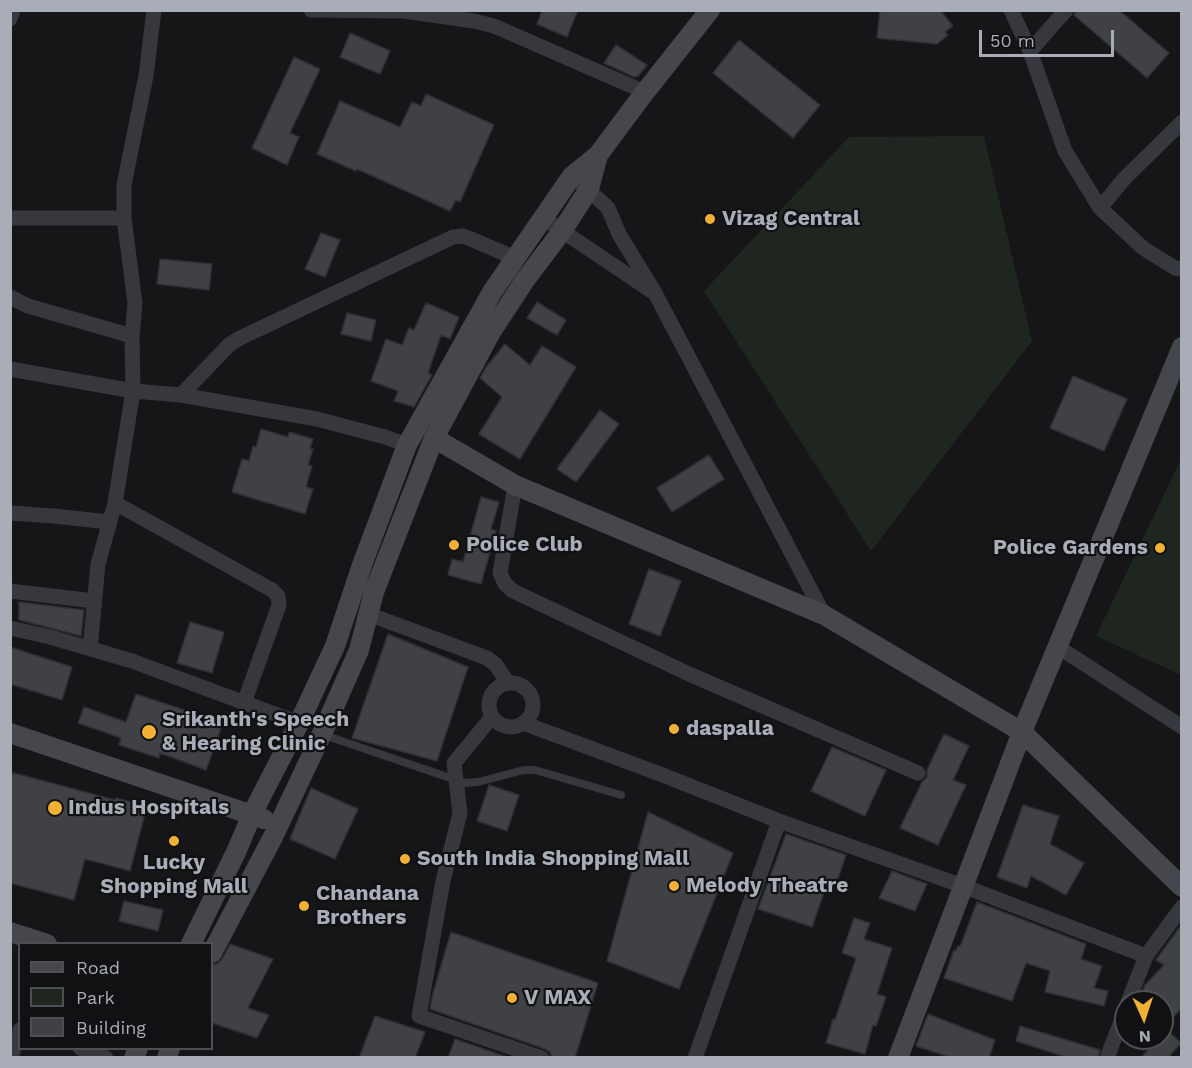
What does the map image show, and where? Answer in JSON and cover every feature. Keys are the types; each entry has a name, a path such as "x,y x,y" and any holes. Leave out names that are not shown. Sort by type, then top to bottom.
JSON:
{"main road":[{"path":"192,942 335,646 362,565 407,445 492,292 572,176 598,155 711,10"},
{"path":"213,952 269,845 359,650 374,592 434,438 491,332 590,189 598,155"},
{"path":"898,1058 1022,732 1182,347"},
{"path":"434,438 515,484 824,615 1022,732 1182,887"},
{"path":"10,733 252,814 278,826"},
{"path":"244,834 269,845"},
{"path":"10,932 41,942"}],"street":[{"path":"10,19 13,10"},
{"path":"90,649 98,564 115,503 133,391 132,336 135,303 124,218 124,185 146,76 154,10"},
{"path":"311,10 404,11 474,21 494,26 645,92"},
{"path":"1011,10 1030,51 1065,152 1100,208 1143,248 1175,268 1182,269"},
{"path":"1030,51 1066,10"},
{"path":"1100,208 1124,179 1182,122"},
{"path":"572,176 590,189 608,208 619,234 655,294 824,615"},
{"path":"10,218 124,218"},
{"path":"543,218 655,294"},
{"path":"181,395 229,345 238,339 453,237 463,236 515,258"},
{"path":"10,297 28,306 132,336"},
{"path":"10,369 133,391 181,395 317,419 386,437 407,445"},
{"path":"515,484 500,573 505,584 513,591 689,674 918,773"},
{"path":"115,503 272,590 278,596 279,605 244,703"},
{"path":"10,513 109,522"},
{"path":"10,591 94,601"},
{"path":"368,614 487,658 496,665 508,683"},
{"path":"10,628 132,661 299,723"},
{"path":"1058,647 1182,727"},
{"path":"508,683 522,686 531,698 532,712 523,723 510,727 497,722 492,717 490,697 500,686 508,683"},
{"path":"492,717 454,763 460,813 443,881 419,1016 542,1058"},
{"path":"523,723 779,821 963,886 1146,956"},
{"path":"695,1058 779,821"},
{"path":"1133,990 1146,956 1182,907"},
{"path":"11,1058 18,1035"},
{"path":"1107,1058 1114,1040"},
{"path":"85,1050 106,1058"}],"lane":[{"path":"322,734 465,783 478,782 524,770 535,770 621,795"}],"green space":[{"path":"984,136 1032,341 871,551 704,291 849,137"},
{"name":"Police Gardens","path":"1181,459 1182,675 1096,636"}],"building":[{"path":"542,10 578,10 567,37 537,24"},
{"path":"880,10 940,10 953,26 945,32 948,35 937,44 877,38"},
{"path":"1076,10 1119,10 1169,53 1147,78 1074,15"},
{"path":"350,33 390,51 380,74 340,57"},
{"path":"739,40 820,105 793,138 713,73"},
{"path":"616,45 647,65 638,76 634,77 604,63"},
{"path":"294,57 320,69 290,133 299,137 287,165 252,148"},
{"path":"426,94 494,125 460,202 456,200 450,211 357,169 356,171 317,154 340,101 400,127 412,102 421,106"},
{"path":"321,233 340,240 325,277 305,269"},
{"path":"160,259 212,264 209,290 157,284"},
{"path":"537,302 566,320 557,335 527,318"},
{"path":"426,303 459,317 450,339 441,335 428,373 432,375 414,407 394,401 398,391 371,381 386,339 402,345 409,328 414,330"},
{"path":"347,313 376,320 371,341 341,334"},
{"path":"505,344 530,365 542,346 576,367 520,459 479,434 502,397 480,378"},
{"path":"1073,376 1127,399 1104,451 1050,428"},
{"path":"600,410 619,424 576,482 557,469"},
{"path":"261,429 288,437 289,432 313,439 310,448 313,449 308,465 312,466 306,487 313,489 305,514 232,492 242,459 249,461"},
{"path":"709,455 724,479 672,512 657,488"},
{"path":"481,497 499,502 491,529 496,531 481,584 448,575 452,559 463,562"},
{"path":"649,569 681,581 660,636 629,624"},
{"path":"19,602 84,610 81,636 19,620"},
{"path":"190,622 224,632 212,673 177,663"},
{"path":"388,634 468,667 437,761 352,738"},
{"path":"10,647 72,667 62,700 10,684"},
{"path":"136,694 223,723 206,770 160,753 159,758 119,745 121,738 78,723 84,707 126,722"},
{"path":"944,734 969,746 953,780 966,785 938,845 900,828 922,782 927,777 927,770"},
{"path":"832,747 886,770 865,816 811,791"},
{"path":"10,772 115,800 116,798 147,806 130,871 85,859 74,900 10,883"},
{"path":"489,785 519,795 507,831 477,821"},
{"path":"311,788 358,809 335,859 290,839"},
{"path":"1023,805 1059,816 1050,844 1084,863 1066,895 1031,876 1027,888 997,877"},
{"name":"Melody Theatre","path":"648,812 733,853 679,989 607,961"},
{"path":"786,834 846,855 834,890 826,887 812,927 758,909"},
{"path":"892,871 927,884 915,911 879,898"},
{"path":"124,901 163,910 158,931 119,921"},
{"path":"977,902 1086,944 1081,959 1102,966 1094,988 1108,991 1104,1006 1045,992 1050,971 1026,963 1012,1001 944,978 954,950 960,947"},
{"path":"854,918 870,923 864,939 892,948 877,994 886,997 876,1026 873,1025 865,1054 826,1043 856,958 842,953"},
{"path":"1182,924 1182,1008 1174,1016 1174,990 1143,990 1164,965 1156,960"},
{"name":"V MAX","path":"451,932 598,983 575,1058 552,1058 550,1052 545,1049 430,1009"},
{"path":"230,944 273,959 248,1008 269,1015 257,1038 213,1023 213,965 222,959"},
{"path":"928,1014 995,1040 989,1058 952,1058 916,1046"},
{"path":"375,1016 425,1032 415,1058 359,1058"},
{"path":"1020,1026 1100,1050 1098,1058 1069,1058 1016,1041"},
{"path":"1174,1036 1181,1043 1168,1058 1141,1058 1148,1050 1174,1050"},
{"path":"455,1039 510,1058 448,1058"}],"place":[{"name":"Vizag Central","path":"710,219"},
{"name":"Police Club","path":"454,545"},
{"name":"Police Gardens","path":"1160,548"},
{"name":"daspalla","path":"674,729"},
{"name":"Srikanth's Speech & Hearing Clinic","path":"149,732"},
{"name":"Indus Hospitals","path":"55,808"},
{"name":"Lucky Shopping Mall","path":"174,841"},
{"name":"South India Shopping Mall","path":"405,859"},
{"name":"Melody Theatre","path":"674,886"},
{"name":"Chandana Brothers","path":"304,906"},
{"name":"V MAX","path":"512,998"}]}
